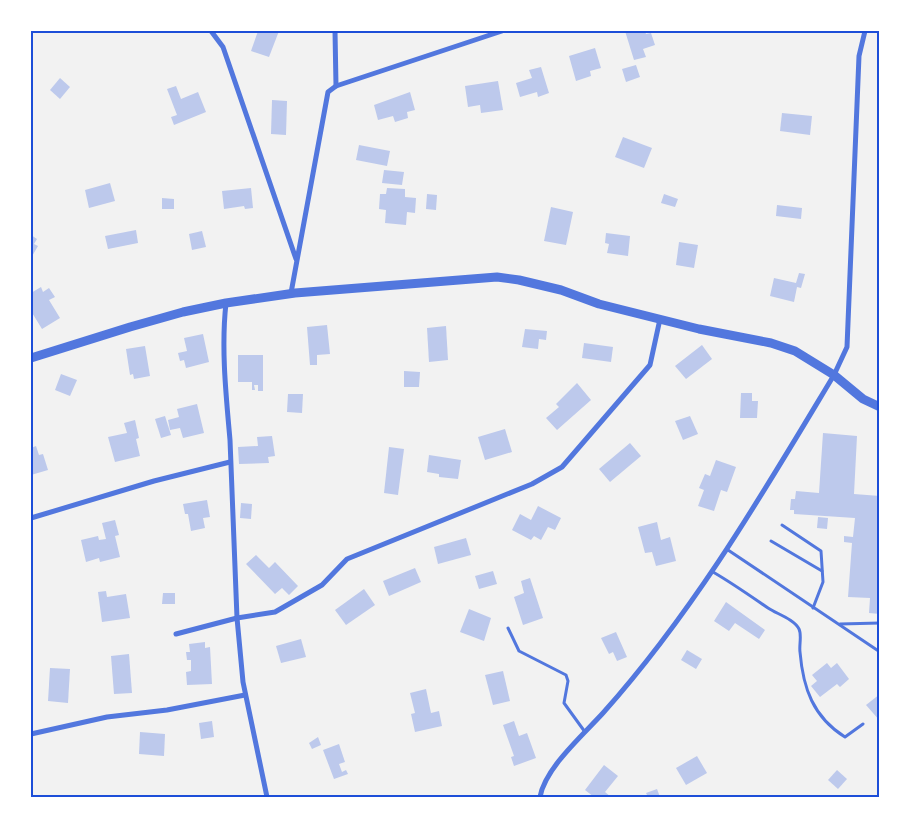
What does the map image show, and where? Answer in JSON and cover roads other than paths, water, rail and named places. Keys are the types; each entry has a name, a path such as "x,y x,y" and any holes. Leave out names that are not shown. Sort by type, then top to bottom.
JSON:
{"street":[{"path":"211,31 223,47 296,260"},
{"path":"336,31 336,86"},
{"path":"291,293 328,92 336,86 502,31"},
{"path":"540,797 542,784 645,666 713,572 834,375 847,347 859,56 865,31"},
{"path":"31,358 165,316 226,303 291,293 497,278 519,280 561,290 599,304 699,329 771,343 807,357 834,375 863,399 880,407"},
{"path":"226,303 224,324 237,618 245,695 267,797"},
{"path":"176,634 237,618 275,612 322,585 347,559 532,484 562,468 650,365 660,319"},
{"path":"31,518 154,481 230,462"},
{"path":"31,734 107,717 167,710 245,695"}],"lane":[{"path":"782,525 820,548 822,588 813,608"},
{"path":"771,541 822,571"},
{"path":"728,550 880,652"},
{"path":"713,572 795,624 800,631 801,668 807,694 817,710 836,731 845,737 863,724"},
{"path":"840,624 880,623"},
{"path":"508,628 518,651 566,675 567,686 564,702 585,733"}]}
